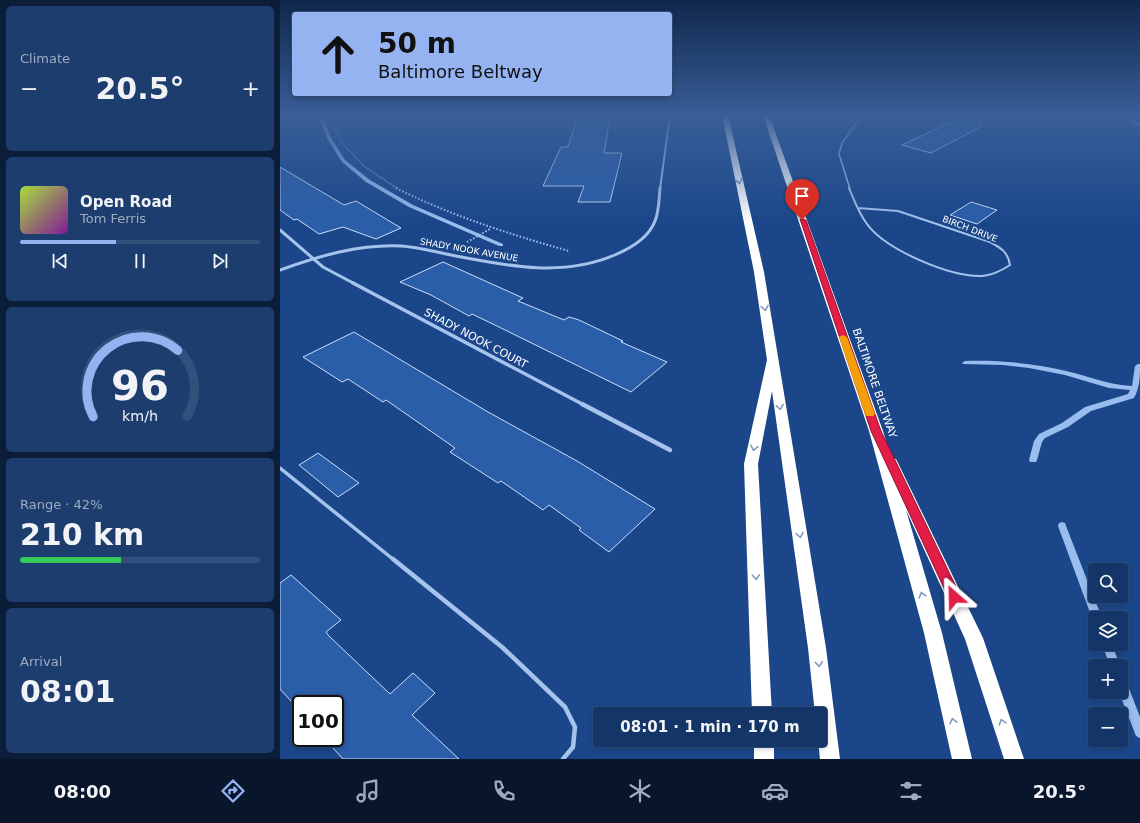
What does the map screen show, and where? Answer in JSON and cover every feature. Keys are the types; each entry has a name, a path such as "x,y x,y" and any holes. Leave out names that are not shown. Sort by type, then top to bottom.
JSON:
{"highway":[{"path":"732,150 758,272 772,354 817,648 830,759"},
{"name":"BALTIMORE BELTWAY","path":"778,150 876,431 933,633 962,759"},
{"path":"762,707 751,464 772,354"},
{"path":"876,431 974,638 1014,759"},
{"path":"764,747 764,759"}],"street":[{"name":"SHADY NOOK AVENUE","path":"280,270 344,251 371,246 395,246 526,267 558,268 585,265 602,261 637,244 650,233 656,220 665,150"},
{"name":"SHADY NOOK COURT","path":"280,230 323,267 670,450"}],"lane":[{"name":"BIRCH DRIVE","path":"840,150 840,166 858,208 867,225 879,236 913,257 957,272 978,275 994,275 1010,265 1009,258 1004,250 990,242 898,211 879,208 858,208"},
{"path":"280,468 502,647 565,707 575,727 573,747 563,759"}],"path":[{"path":"347,150 367,169 429,205 490,229 602,261"},
{"path":"454,256 466,243 490,229"}],"building":[{"path":"559,150 604,150 604,153 622,153 610,202 578,202 584,186 543,186"},
{"path":"922,150 936,150 931,153"},
{"path":"280,167 344,205 356,201 401,228 376,239 343,227 319,234 297,219 294,220 280,210"},
{"path":"971,202 997,210 977,224 950,215"},
{"path":"443,262 523,298 518,301 564,320 569,317 579,320 623,341 621,342 667,362 631,392 472,314 469,316 431,295 400,282"},
{"path":"354,332 488,412 577,461 655,509 609,552 579,530 581,528 549,505 543,510 501,481 498,483 450,452 455,448 386,400 383,402 348,379 342,382 303,357"},
{"path":"318,453 359,483 338,497 299,465"},
{"path":"291,575 341,620 326,632 390,694 413,673 435,693 412,715 459,759 343,759 332,747 344,747 344,695 292,695 292,702 280,689 280,583"}],"waterway":[{"path":"337,150 343,161 368,181 411,206 501,245"},
{"path":"965,363 1003,363 1029,366 1066,373 1117,387 1135,388"},
{"path":"1135,388 1138,366"},
{"path":"1033,460 1038,441 1042,436 1065,425 1088,409 1131,396 1135,388"},
{"path":"1062,526 1094,611"},
{"path":"1110,651 1112,659"},
{"path":"1127,699 1140,732"}],"slow traffic":[{"path":"843,337 870,414"}],"route":[{"path":"802,220 876,431 954,597"}]}
